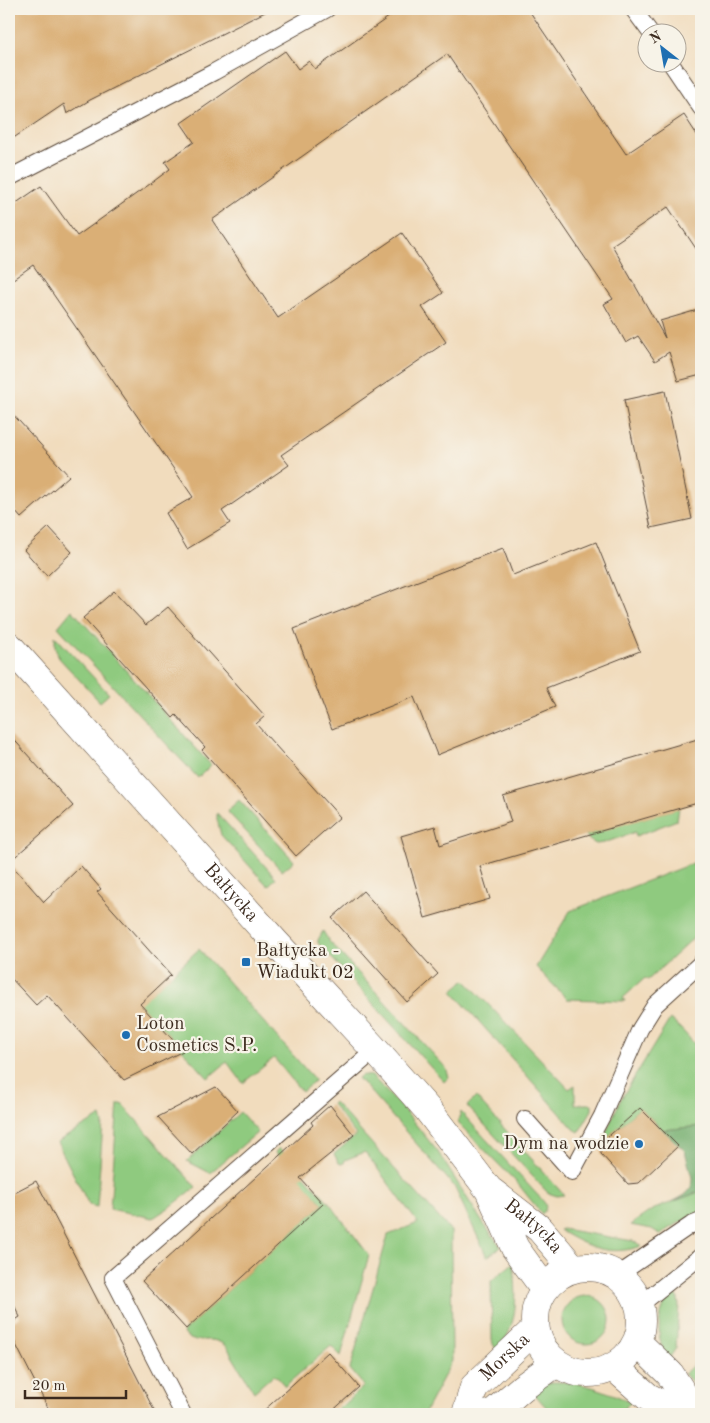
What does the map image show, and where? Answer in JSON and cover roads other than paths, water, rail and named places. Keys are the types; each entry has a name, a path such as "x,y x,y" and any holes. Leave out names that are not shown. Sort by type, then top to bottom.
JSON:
{"main road":[{"name":"Bałtycka","path":"9,646 428,1110 489,1190 515,1248 544,1288"},
{"name":"Bałtycka","path":"489,1190 540,1229 572,1268"},
{"path":"588,1266 618,1275 630,1288 640,1305 641,1324 637,1342 627,1357 615,1368 594,1373 571,1370 556,1363 540,1343 535,1329 534,1314 537,1301 544,1288 556,1277 572,1268 588,1266"},
{"name":"Morska","path":"466,1414 474,1387 535,1329"},
{"path":"637,1342 670,1374 696,1414"},
{"name":"Morska","path":"489,1414 493,1413 522,1388 556,1363"},
{"path":"615,1368 648,1397 682,1414"}],"lane":[{"path":"9,178 214,72 327,9"},
{"path":"634,9 643,22"},
{"path":"677,72 701,108"},
{"path":"526,1119 572,1172 602,1116 640,1030 655,1005 701,963"},
{"path":"183,1414 113,1278 375,1050"},
{"path":"618,1275 691,1225 701,1221"},
{"path":"640,1305 701,1256"}],"place":[{"name":"Bałtycka - Wiadukt 02","path":"246,962"},
{"name":"Loton Cosmetics S.P.","path":"126,1035"},
{"name":"Dym na wodzie","path":"639,1144"}]}
